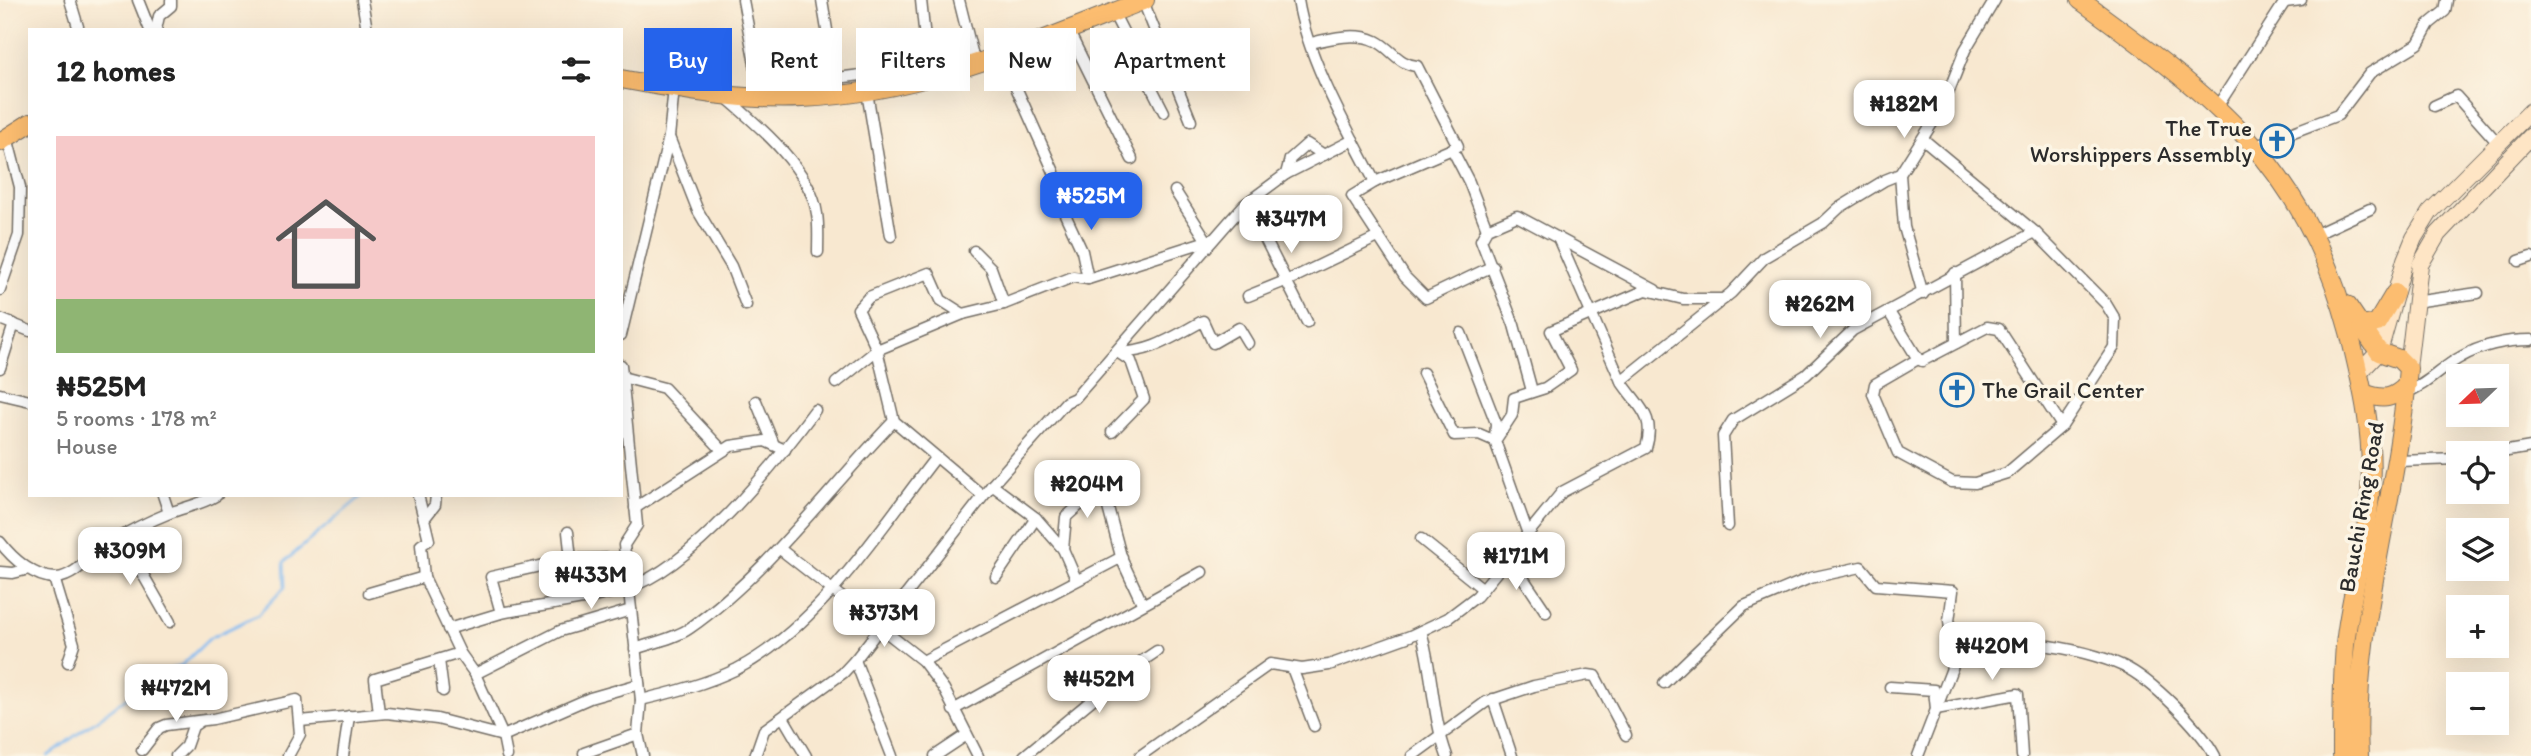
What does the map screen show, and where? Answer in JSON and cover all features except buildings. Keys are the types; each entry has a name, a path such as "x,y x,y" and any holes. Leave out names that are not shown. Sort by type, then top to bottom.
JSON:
{"main road":[{"path":"1073,28 1144,0"},
{"name":"Bauchi Ring Road","path":"2080,0 2186,78 2256,146 2294,198 2314,235 2340,296 2366,394 2371,491 2365,539 2345,644 2342,756"},
{"path":"842,88 867,92 984,61"},
{"path":"623,79 644,83"},
{"path":"690,91 800,99 825,91"},
{"path":"2361,370 2379,352 2414,238 2430,212 2497,142 2531,111"},
{"path":"4,139 28,124"},
{"path":"2366,394 2382,399 2396,397 2407,382 2420,265 2438,234 2531,136"},
{"path":"2362,326 2377,323 2395,293"},
{"name":"Bauchi Ring Road","path":"2340,296 2379,352 2399,359 2407,382 2398,461 2367,615 2360,672 2359,756"}],"street":[{"path":"70,0 78,28"},
{"path":"138,0 149,28"},
{"path":"156,28 159,16 171,6 171,0"},
{"path":"355,0 365,13"},
{"path":"362,0 367,28"},
{"path":"743,0 761,96"},
{"path":"822,0 827,28"},
{"path":"842,86 909,69 927,59 921,0"},
{"path":"959,0 975,64"},
{"path":"1144,0 1154,28"},
{"path":"1298,0 1301,17 1339,114 1375,182"},
{"path":"1621,381 1724,299 1765,257 1823,223 1862,194 1900,174 1943,106 1965,50 1995,0"},
{"path":"2217,107 2285,1 2301,0"},
{"path":"2256,146 2310,122 2338,114 2370,73 2418,44 2430,24 2445,12 2447,0"},
{"path":"1113,12 1164,112"},
{"path":"1311,43 1354,37 1377,41 1407,66 1417,66 1458,146 1375,182 1352,196 1405,277 1426,298 1493,266"},
{"path":"1076,46 1132,159"},
{"path":"623,318 670,137 674,91"},
{"path":"1018,91 1054,172"},
{"path":"1177,91 1191,121"},
{"path":"867,92 891,236"},
{"path":"722,95 775,140 811,195 817,213 818,252"},
{"path":"2434,106 2456,96 2497,142"},
{"path":"670,137 698,211 731,266 746,305"},
{"path":"0,290 19,234 20,187 4,139"},
{"path":"1923,139 2035,232 2112,311 2116,328 2114,347 2062,426 2007,473 1975,483 1952,482 1898,453 1873,394 1875,384 1918,359 1922,361 1987,327 1998,329 2062,426"},
{"path":"755,756 760,736 843,673 855,660 992,485 1066,402 1075,398 1117,352 1210,240 1247,203 1286,174 1353,141"},
{"path":"1286,174 1290,159 1307,145 1324,155"},
{"path":"1452,149 1469,182 1487,229"},
{"path":"1900,174 1905,227 1923,294"},
{"path":"1175,191 1210,240"},
{"path":"1058,197 1082,251 1088,279"},
{"path":"1247,203 1307,322"},
{"path":"2314,235 2370,209"},
{"path":"1532,391 1493,266 1481,240 1487,229 1517,216 1662,293"},
{"path":"1728,526 1723,446 1727,426 1806,375 1853,330 2035,232"},
{"path":"1248,296 1378,237"},
{"path":"1140,756 1270,664 1312,670 1329,666 1448,618 1483,589 1562,492 1646,448 1651,431 1649,420 1621,381 1558,238"},
{"path":"836,383 877,350 963,314 1004,304 1073,277 1088,279 1210,240"},
{"path":"974,251 991,268 1004,304"},
{"path":"2519,261 2531,257"},
{"path":"963,314 941,300 929,272 869,297 858,309 877,350 894,422 983,496"},
{"path":"1955,273 1956,343"},
{"path":"1495,441 1512,415 1514,398 1545,388 1571,370 1551,331 1646,290 1683,299 1724,299"},
{"path":"2414,302 2478,293"},
{"path":"1889,312 1918,359"},
{"path":"0,319 28,330"},
{"path":"1117,352 1136,353 1157,346 1203,321 1213,343 1239,327 1248,343"},
{"path":"0,368 14,324"},
{"path":"1461,333 1496,423 1495,441 1528,534"},
{"path":"2407,382 2425,386 2460,357 2500,342 2531,340"},
{"path":"1112,432 1144,399 1131,361 1117,352"},
{"path":"1423,373 1454,435 1479,435 1495,441"},
{"path":"623,377 664,388 722,450"},
{"path":"623,387 637,525 624,545 641,700 638,734 643,756"},
{"path":"0,394 28,401"},
{"path":"756,401 774,445"},
{"path":"448,629 501,613 629,588 683,556 746,494 785,450 815,410"},
{"path":"635,649 689,629 780,549 823,497 894,422"},
{"path":"635,508 722,450 765,441 785,450"},
{"path":"2509,451 2531,447"},
{"path":"641,700 699,685 739,668 805,620 936,457"},
{"path":"2398,461 2446,459"},
{"path":"992,485 1036,518 1063,549 1076,579"},
{"path":"1063,549 1066,517 1102,485 1122,557 1142,603"},
{"path":"164,497 169,513"},
{"path":"0,542 11,558 29,569 54,578 70,575 88,557 121,536 169,513 201,505 214,497"},
{"path":"418,497 429,540 421,545 424,578 460,653 475,674 503,736 507,756"},
{"path":"424,519 435,505 436,497"},
{"path":"996,577 1036,518"},
{"path":"568,532 571,559"},
{"path":"121,536 170,622"},
{"path":"1421,539 1483,589"},
{"path":"780,549 923,661 944,689 965,736 978,756"},
{"path":"923,661 1122,557"},
{"path":"1509,557 1546,611"},
{"path":"501,613 491,577 571,559 626,558"},
{"path":"1664,682 1744,607 1810,578 1861,568 1876,585 1953,590 1949,621 1954,663"},
{"path":"0,572 13,573 29,569"},
{"path":"953,710 1202,572"},
{"path":"54,578 75,644 68,662"},
{"path":"369,593 424,578"},
{"path":"475,674 560,631 631,610"},
{"path":"1421,631 1431,667 1439,735 1447,756"},
{"path":"1919,756 1954,663 1961,655 1970,651 2004,643 2078,651 2124,667 2157,691 2214,756"},
{"path":"1024,756 1126,671 1157,651"},
{"path":"379,713 375,679 460,653"},
{"path":"439,660 443,691"},
{"path":"855,660 892,756"},
{"path":"1292,668 1314,726"},
{"path":"1412,756 1493,699 1534,686 1595,676 1626,735"},
{"path":"300,721 379,713 437,719 503,736 590,698 639,684"},
{"path":"1890,687 1934,690 1936,709"},
{"path":"1936,709 2018,694 2022,756"},
{"path":"1493,699 1512,756"},
{"path":"142,750 159,728 297,700 300,734 288,756"},
{"path":"343,756 349,716"},
{"path":"783,717 806,756"},
{"path":"176,756 186,746 193,726 202,721"},
{"path":"584,753 638,734"},
{"path":"935,756 965,736"}],"waterway":[{"path":"48,756 138,689 144,688 145,682 153,676 182,665 210,638 258,615 285,587 284,562 361,497"}],"place":[{"name":"The True Worshippers Assembly","path":"2277,141"},
{"name":"The Grail Center","path":"1957,390"}]}
